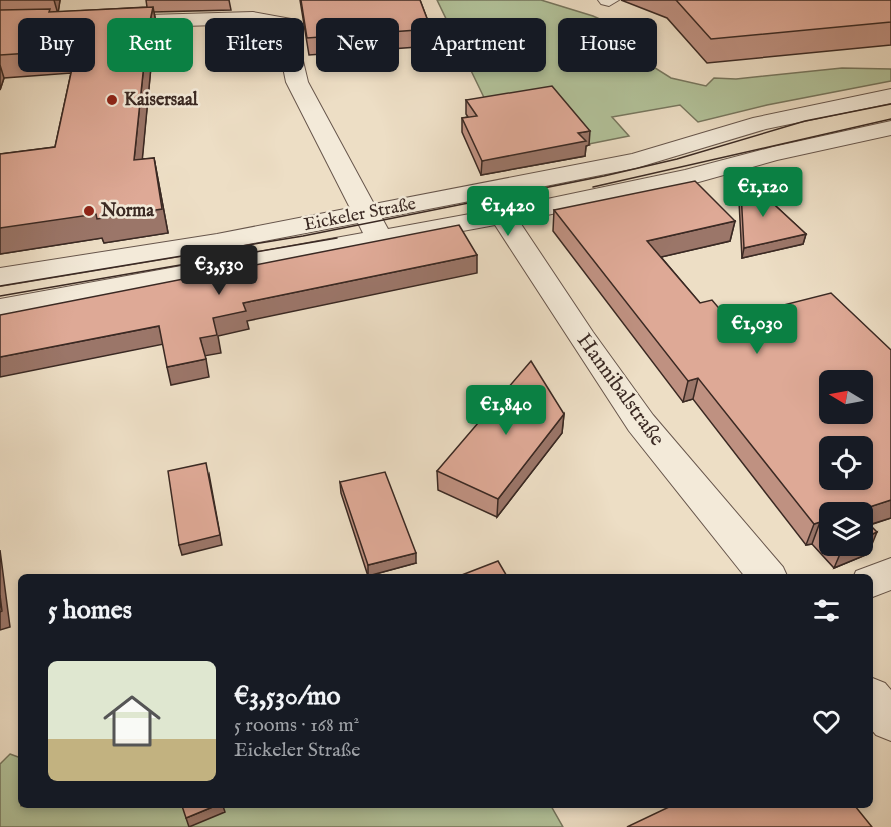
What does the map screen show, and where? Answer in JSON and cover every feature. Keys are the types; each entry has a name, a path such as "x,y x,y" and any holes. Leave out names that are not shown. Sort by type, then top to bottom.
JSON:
{"street":[{"path":"97,22 253,18 284,23 297,82 380,240"},
{"name":"Eickeler Straße","path":"0,308 380,240 761,123 891,96"},
{"name":"Eickeler Straße","path":"0,277 217,242 367,213 495,203 688,177 773,154 891,128"},
{"name":"Hannibalstraße","path":"495,203 582,339 641,423 766,574"},
{"path":"873,581 891,573"},
{"path":"873,700 891,721"}],"green space":[{"path":"437,0 541,0 597,18 558,18 558,72 657,72 657,69 671,78 706,86 714,78 736,79 842,68 891,69 891,81 767,105 698,122 680,105 612,117 629,136 589,144 490,110 472,72 546,72 546,18 446,18"},
{"path":"10,754 18,757 18,808 552,808 563,827 0,827 0,764"}],"building":[{"path":"301,0 420,0 427,18 411,18 411,30 399,31 399,18 316,18 316,37 307,38"},
{"path":"676,0 891,0 891,22 711,39"},
{"path":"153,7 151,18 107,18 107,72 143,72 134,160 154,158 162,209 97,219 96,214 0,228 0,154 55,147 71,72 95,72 95,18 18,18 18,54 0,55 0,10 50,9 49,12"},
{"path":"552,86 590,131 578,133 586,141 482,161 462,118 477,116 466,100"},
{"path":"740,173 806,234 744,248"},
{"path":"695,181 735,221 647,241 700,303 712,300 728,319 831,293 891,350 891,500 873,506 873,502 819,502 819,522 814,524 698,378 688,381 554,210"},
{"path":"459,225 477,255 243,303 246,311 213,318 217,335 200,338 206,359 167,367 159,326 0,357 0,315"},
{"path":"531,361 564,414 498,499 437,471"},
{"path":"206,463 220,535 179,545 168,471"},
{"path":"385,472 416,553 368,565 340,482"},
{"path":"498,561 506,574 464,574"},
{"path":"183,808 210,808 186,818"},
{"path":"667,808 857,808 872,827 627,827"}],"tram line":[{"path":"0,286 303,236 604,176 677,159 805,121 891,104"},
{"path":"593,187 891,119"},
{"path":"0,296 337,238"}],"place":[{"name":"Kaisersaal","path":"112,100"},
{"name":"Norma","path":"89,211"}]}
